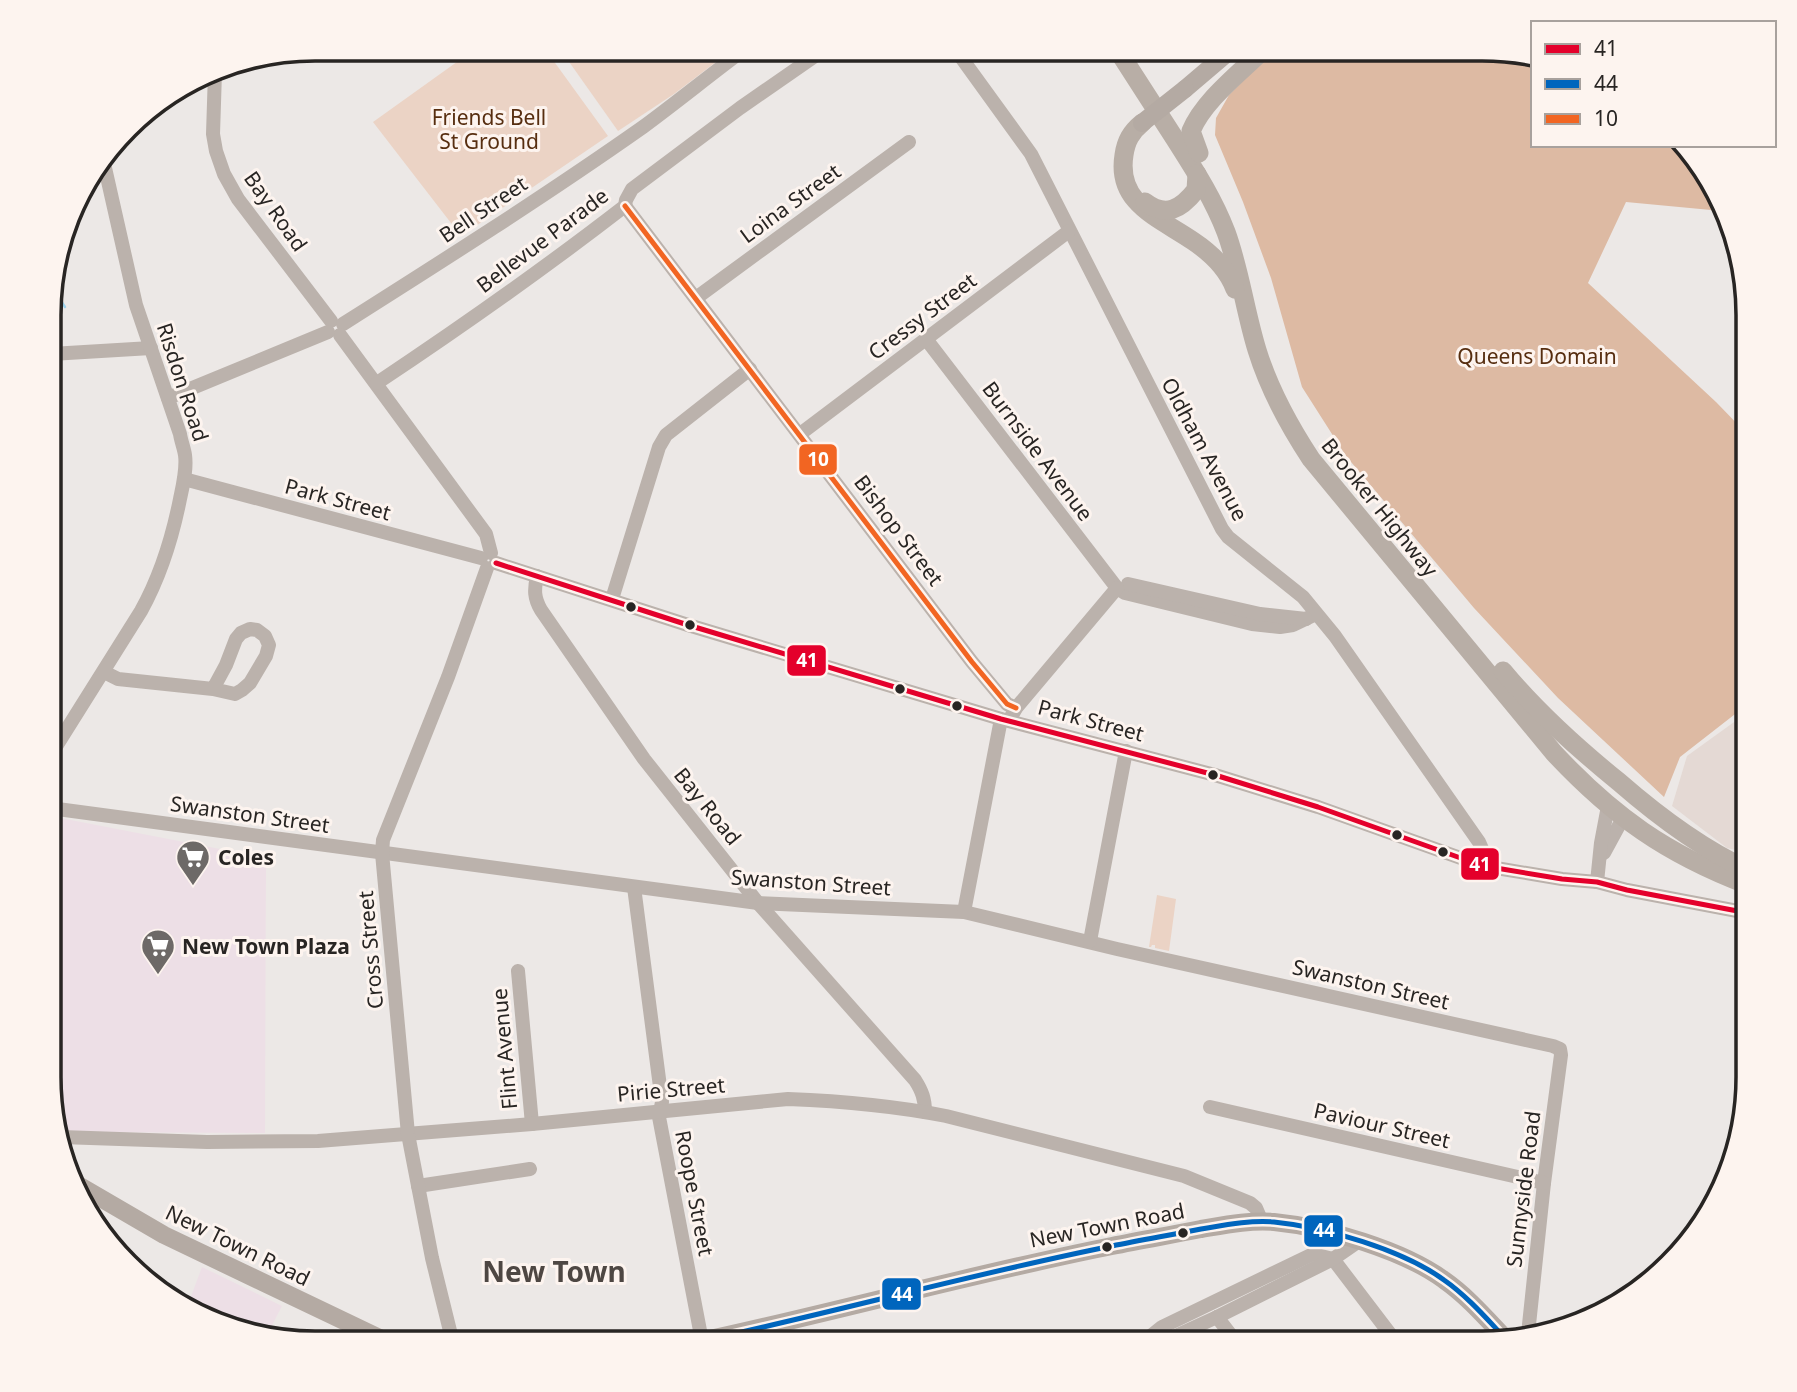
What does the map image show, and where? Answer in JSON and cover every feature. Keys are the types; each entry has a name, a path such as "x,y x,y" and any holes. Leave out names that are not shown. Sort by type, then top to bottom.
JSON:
{"highway":[{"name":"Brooker Highway","path":"1125,61 1213,202 1236,262 1266,376 1291,429 1311,459 1578,779 1645,834 1692,862 1736,880"},
{"name":"Brooker Highway","path":"1140,61 1213,175 1239,231 1277,370 1308,431 1338,474 1518,689 1584,753 1662,817 1736,864"},
{"path":"1199,153 1191,131 1195,123 1213,99 1253,61"},
{"path":"1142,123 1132,149 1130,166 1135,187 1145,202 1162,211 1181,205 1196,190 1197,174"},
{"path":"1142,123 1129,136 1123,159 1126,182 1132,197 1151,215 1210,253 1223,267 1239,298 1246,324 1252,331"},
{"path":"1584,753 1621,798 1616,812"}],"main road":[{"path":"1142,123 1218,61"},
{"name":"New Town Road","path":"87,1189 164,1235 364,1331"},
{"name":"New Town Road","path":"743,1331 1050,1258 1210,1228 1262,1222 1312,1228 1383,1249 1420,1265 1462,1294 1497,1330"}],"street":[{"name":"Bell Street","path":"168,398 336,328 631,136 729,61"},
{"name":"Bellevue Parade","path":"377,383 500,299 625,206 632,189 808,61"},
{"name":"Oldham Avenue","path":"964,61 1031,154 1222,530 1303,597 1311,616 1335,636 1479,842 1490,867"},
{"name":"Bay Road","path":"215,82 216,151 224,174 238,199 377,383 486,534 489,561"},
{"name":"Loina Street","path":"696,298 909,142"},
{"name":"Risdon Road","path":"61,739 141,611 161,570 172,539 184,479 185,456 176,420 131,283 106,172"},
{"name":"Bishop Street","path":"625,206 972,662 1007,704 1009,716"},
{"name":"Cressy Street","path":"800,434 1069,231"},
{"name":"Burnside Avenue","path":"926,340 1116,588"},
{"path":"61,353 151,348"},
{"path":"612,600 659,447 666,435 750,369"},
{"name":"Park Street","path":"184,479 489,561 688,625 1215,775 1318,807 1449,855 1490,867 1597,882 1736,911"},
{"name":"Cross Street","path":"450,1331 432,1258 408,1135 382,853 383,840 489,561"},
{"name":"Bay Road","path":"537,576 534,591 541,610 644,759 758,903 915,1080 925,1102 925,1112"},
{"path":"964,912 1009,716 1116,588 1127,584 1261,614 1311,616"},
{"path":"104,672 118,679 213,689 234,694 250,683 266,656 269,645 265,636 250,629 241,633 213,689"},
{"path":"1090,941 1126,751"},
{"name":"Swanston Street","path":"61,809 758,903 964,912 1560,1049"},
{"path":"1601,861 1611,840 1616,812"},
{"path":"1597,882 1601,843 1616,812"},
{"path":"1611,840 1626,830 1645,834"},
{"name":"Roope Street","path":"634,887 662,1102 659,1117 695,1331"},
{"name":"Flint Avenue","path":"518,971 532,1124"},
{"name":"Sunnyside Road","path":"1529,1326 1560,1049"},
{"name":"Pirie Street","path":"69,1137 207,1142 318,1141 532,1124 788,1099 817,1100 925,1112 1184,1176 1250,1203 1256,1208 1262,1222"},
{"name":"Paviour Street","path":"1210,1107 1544,1183"},
{"path":"418,1186 530,1169"},
{"path":"1186,1331 1333,1259 1359,1241"},
{"path":"1157,1331 1313,1254 1333,1259 1388,1331"},
{"path":"1217,1317 1228,1331"}],"shaded area":[{"path":"1736,721 1736,850 1727,848 1672,806 1687,756"},
{"name":"New Town Plaza","path":"61,818 266,858 265,1133 67,1132 61,1077"},
{"path":"202,1267 282,1306 271,1327 234,1317 190,1298"}],"green space":[{"name":"Friends Bell St Ground","path":"458,61 554,61 608,136 461,236 373,122"},
{"path":"568,61 717,61 674,94 618,131"},
{"name":"Queens Domain","path":"1263,61 1482,61 1531,66 1531,147 1672,147 1702,188 1714,212 1626,202 1588,283 1736,423 1736,713 1680,757 1664,797 1558,698 1474,608 1346,456 1302,387 1271,278 1215,135 1216,118 1229,95"},
{"path":"1157,895 1176,899 1169,951 1155,948 1155,945 1149,947"}],"waterway":[{"path":"62,302 65,307"}],"transit line":[{"name":"10","path":"625,206 972,662 1007,704 1016,708"},
{"name":"41","path":"496,563 688,625 1001,719 1215,775 1318,807 1490,867 1597,882 1736,911"},
{"name":"44","path":"744,1331 1059,1257 1201,1229 1265,1222 1316,1229 1363,1242 1407,1259 1452,1286 1497,1330"}],"place":[{"name":"Coles","path":"193,887"},
{"name":"New Town Plaza","path":"158,976"}],"district":[{"name":"New Town","path":"554,1271"}]}
